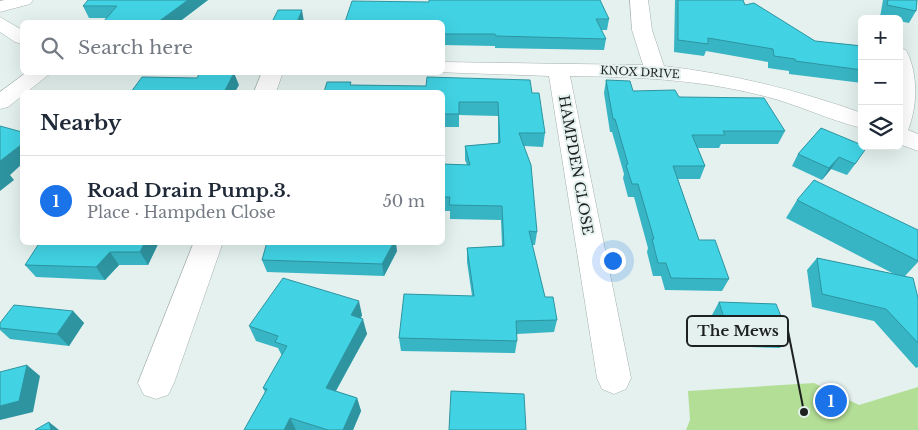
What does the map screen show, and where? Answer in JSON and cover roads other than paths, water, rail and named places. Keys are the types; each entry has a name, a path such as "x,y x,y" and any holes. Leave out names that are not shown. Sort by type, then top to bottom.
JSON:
{"street":[{"path":"0,8 24,0"},
{"path":"639,0 642,30 655,71"},
{"path":"0,23 20,37"},
{"path":"903,60 914,76 916,91 903,117"},
{"name":"KNOX DRIVE","path":"445,68 655,71 744,84 800,99 858,121"},
{"name":"HAMPDEN CLOSE","path":"558,69 614,378"},
{"path":"0,102 38,75"},
{"path":"266,90 272,75"},
{"path":"903,137 918,143"},
{"path":"156,382 208,245"}],"place":[{"name":"Road Drain Pump.3.","path":"831,401"},
{"name":"The Mews","path":"804,412"}]}
